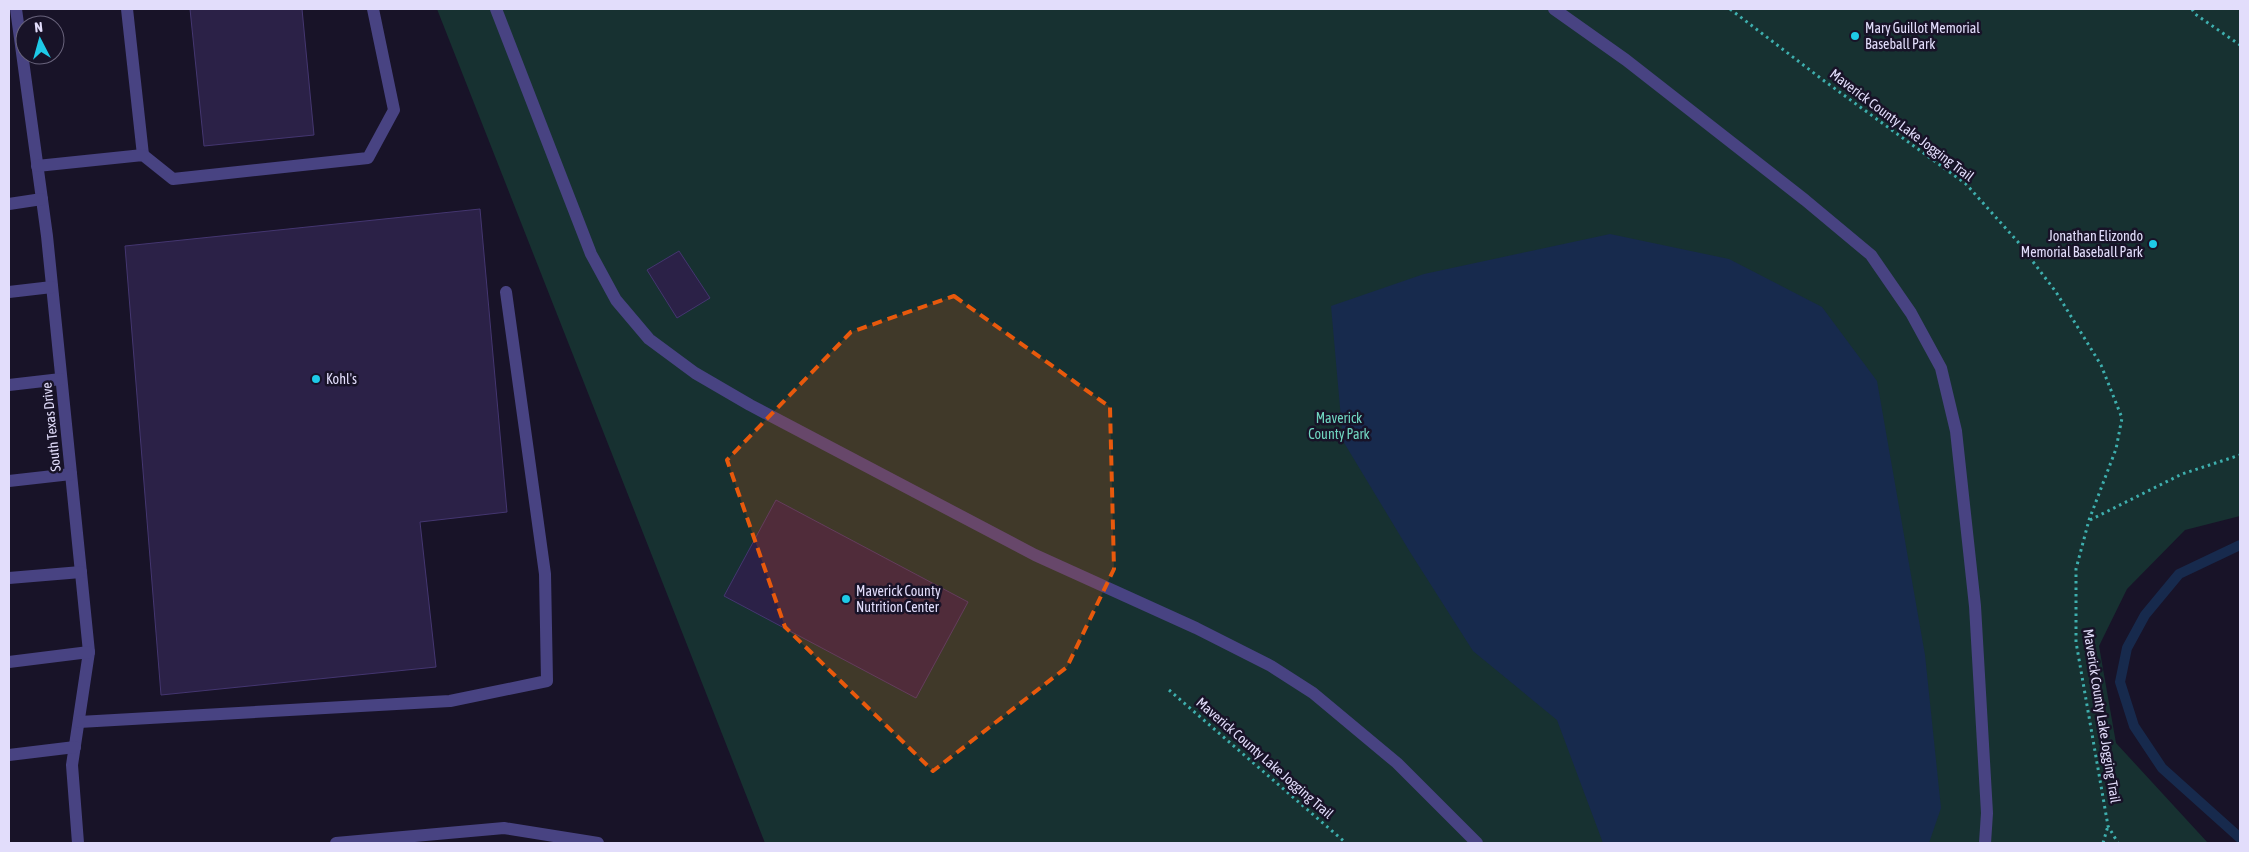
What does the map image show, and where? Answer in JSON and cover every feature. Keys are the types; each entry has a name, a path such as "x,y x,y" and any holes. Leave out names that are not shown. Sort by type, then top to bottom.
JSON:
{"lane":[{"name":"South Texas Drive","path":"16,9 42,199 90,652 72,765 78,843"},
{"path":"127,9 143,155"},
{"path":"37,166 143,155 173,179 368,158 394,110 373,9"},
{"path":"496,9 591,254 616,300 649,339 695,373 750,405 1018,546 1196,628 1272,666 1313,693 1397,763 1477,843"},
{"path":"1554,9 1673,97 1805,200 1871,255 1911,313 1941,368 1956,432 1976,606 1987,813 1985,843"},
{"path":"9,204 42,199"},
{"path":"9,292 52,287"},
{"path":"79,722 450,701 547,681 545,574 506,292"},
{"path":"9,385 61,379"},
{"path":"9,480 71,474"},
{"path":"9,578 81,572"},
{"path":"9,662 90,652"},
{"path":"9,755 75,747"},
{"path":"336,843 504,828 598,843"}],"path":[{"name":"Maverick County Lake Jogging Trail","path":"1730,9 1823,80 1966,184 2018,242 2056,292 2101,365 2122,418 2116,449 2089,520 2076,569 2076,642 2108,826 2118,843"},
{"path":"2192,9 2195,14 2240,45"},
{"path":"2089,520 2182,474 2240,455"},
{"name":"Maverick County Lake Jogging Trail","path":"1169,690 1346,843"},
{"name":"Maverick County Lake Jogging Trail","path":"2103,843 2108,826"}],"highlighted area":[{"path":"954,296 1110,407 1114,569 1067,667 933,771 785,627 727,460 851,332"}],"green space":[{"name":"Maverick County Park","path":"437,9 2240,9 2240,516 2185,530 2127,589 2099,646 2116,743 2208,843 765,843"}],"water":[{"path":"1610,234 1729,259 1822,307 1877,381 1925,655 1941,808 1929,843 1603,843 1557,720 1473,651 1343,441 1331,306 1424,274"}],"building":[{"path":"190,9 302,9 314,135 204,146"},
{"name":"Kohl's","path":"480,209 507,512 420,522 436,667 161,695 125,246"},
{"path":"679,251 710,298 677,318 647,270"},
{"name":"Maverick County Nutrition Center","path":"776,500 968,602 916,698 724,596"}],"waterway":[{"path":"2240,545 2179,574 2145,615 2127,648 2120,682 2134,726 2162,768 2240,838"}],"place":[{"name":"Mary Guillot Memorial Baseball Park","path":"1855,36"},
{"name":"Jonathan Elizondo Memorial Baseball Park","path":"2153,244"},
{"name":"Kohl's","path":"316,379"},
{"name":"Maverick County Nutrition Center","path":"846,599"}]}
